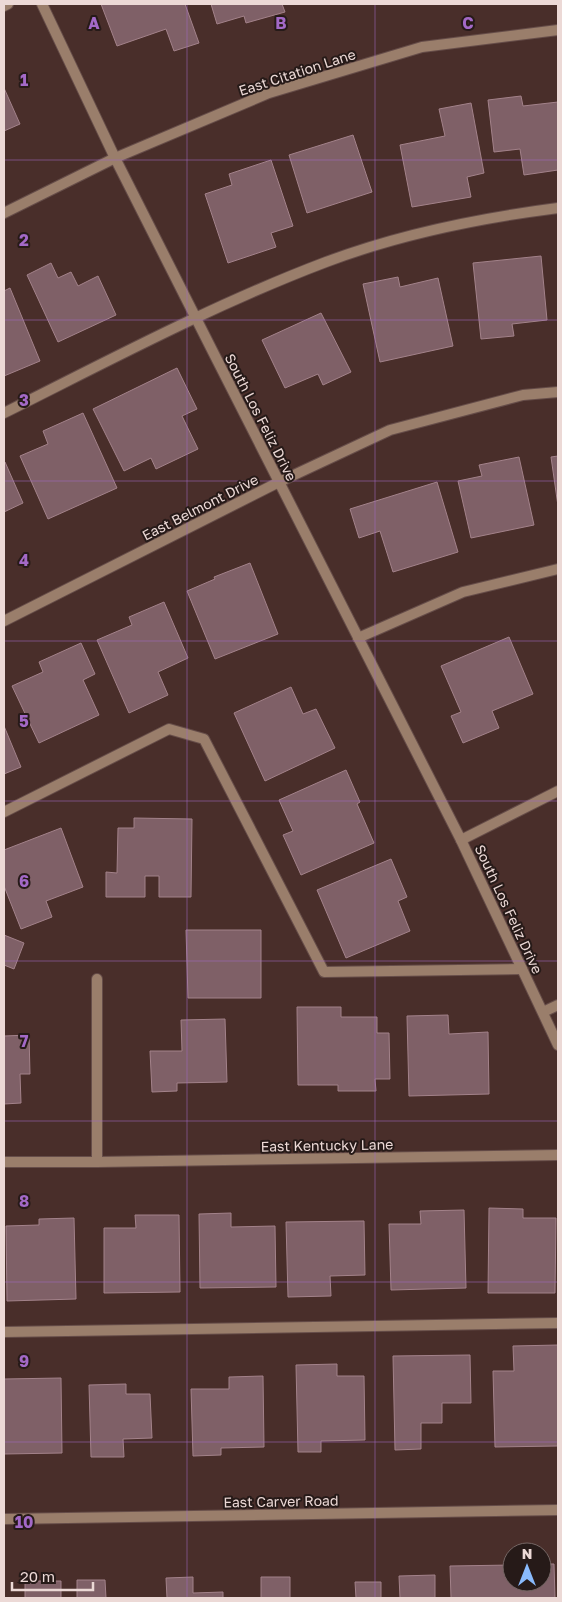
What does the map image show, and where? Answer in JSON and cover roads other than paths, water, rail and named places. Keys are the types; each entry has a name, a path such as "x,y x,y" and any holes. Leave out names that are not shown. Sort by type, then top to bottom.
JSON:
{"street":[{"path":"4,6 8,4"},
{"name":"South Los Feliz Drive","path":"42,4 115,158 461,840 558,1045"},
{"name":"East Citation Lane","path":"4,213 115,158 269,93 422,47 558,30"},
{"path":"4,413 196,317 327,261 416,234 508,215 558,208"},
{"name":"East Belmont Drive","path":"4,621 278,482 390,430 523,395 558,392"},
{"path":"358,638 462,592 558,569"},
{"path":"4,812 169,729 204,739 324,972 522,969"},
{"name":"South Los Feliz Drive","path":"461,840 558,792"},
{"path":"97,980 97,1162"},
{"path":"543,1012 558,1005"},
{"name":"East Kentucky Lane","path":"4,1162 558,1154"},
{"path":"4,1332 558,1324"},
{"name":"East Carver Road","path":"4,1519 558,1510"}]}
